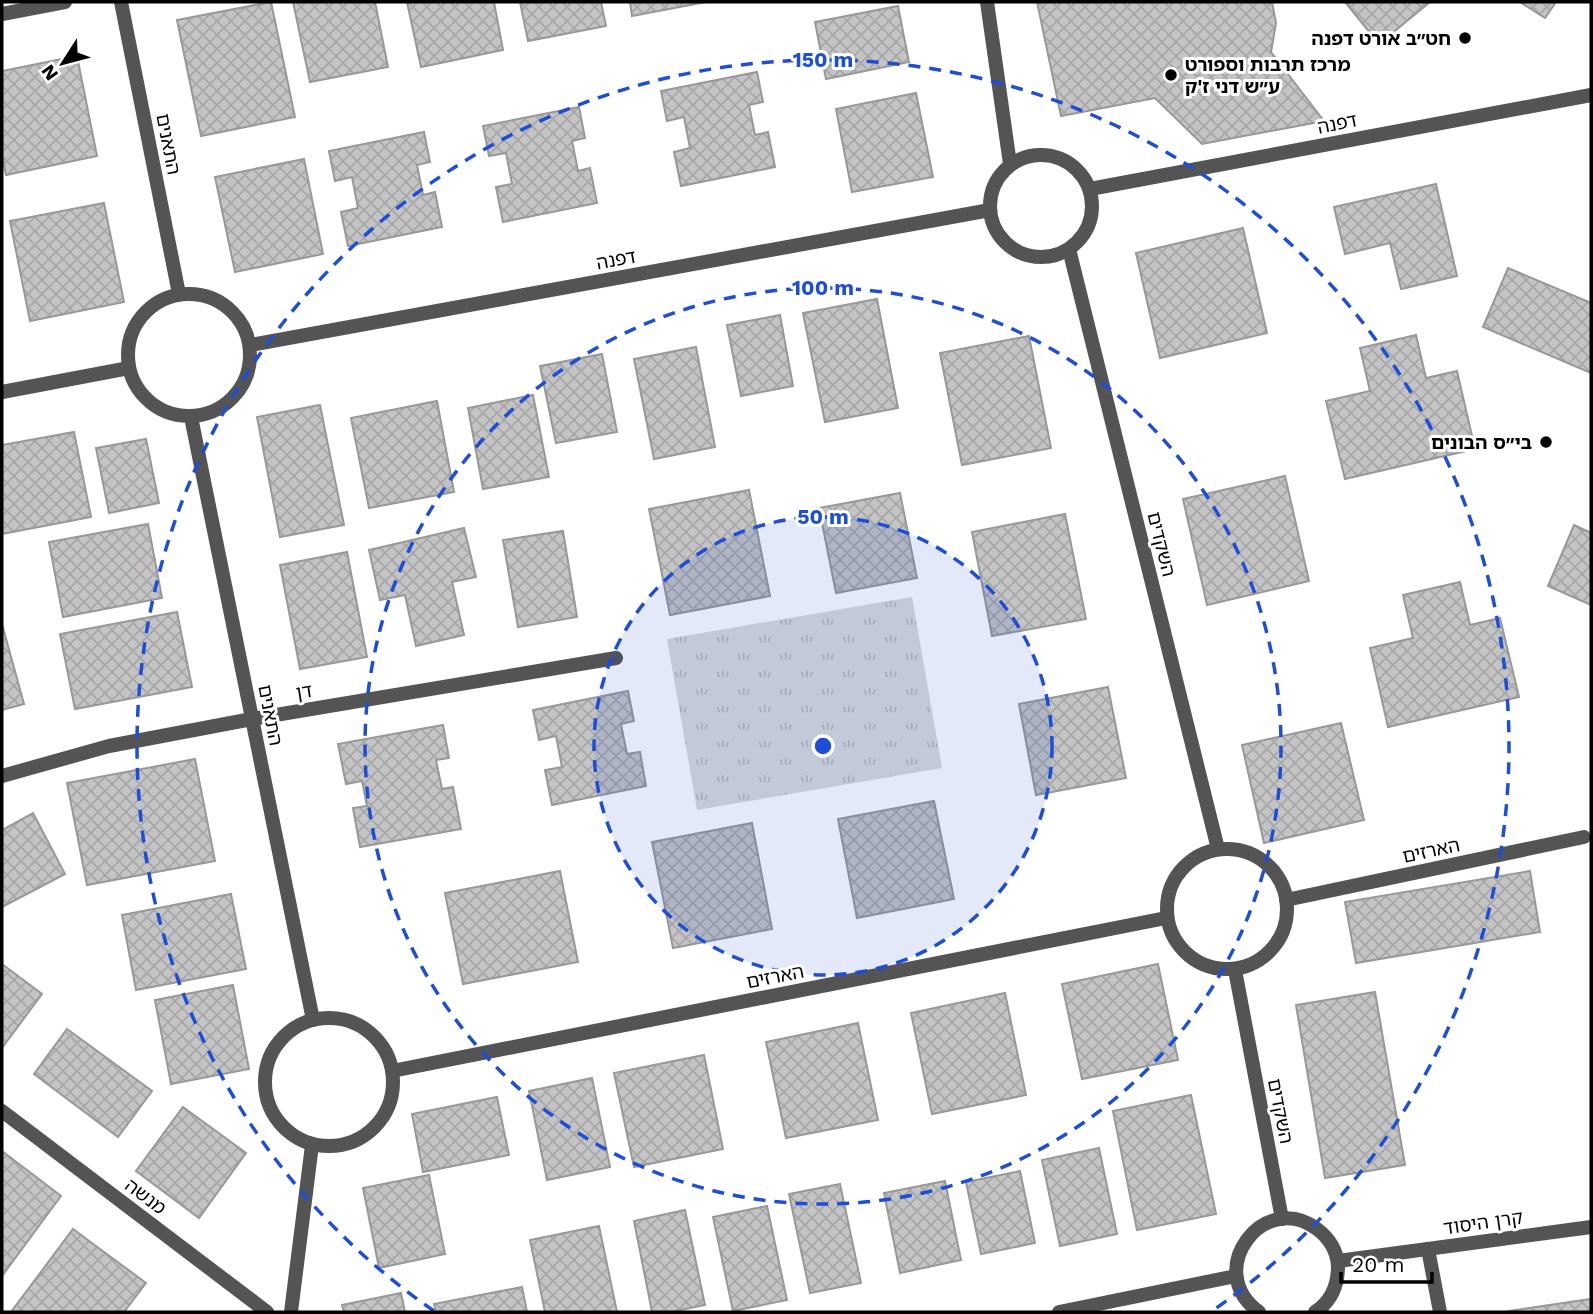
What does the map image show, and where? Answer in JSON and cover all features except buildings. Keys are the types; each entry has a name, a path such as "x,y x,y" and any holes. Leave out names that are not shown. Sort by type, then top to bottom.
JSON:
{"street":[{"path":"2,15 65,2"},
{"name":"התאנים","path":"121,2 179,294"},
{"path":"987,2 1010,164"},
{"name":"דפנה","path":"1090,189 1591,95"},
{"path":"1024,157 1056,157 1071,164 1082,175 1090,189 1093,206 1090,223 1082,238 1069,249 1053,256 1035,257 1018,252 1004,241 994,227 990,210 992,192 999,177 1010,164 1024,157"},
{"name":"דפנה","path":"250,345 990,210"},
{"name":"השקדים","path":"1069,249 1219,849"},
{"path":"179,294 199,294 217,300 233,311 244,327 250,345 250,366 243,386 230,402 212,413 191,417 158,409 145,398 135,384 129,368 128,348 133,329 145,313 161,300 179,294"},
{"path":"2,392 129,368"},
{"name":"התאנים","path":"191,417 313,1020"},
{"name":"דן","path":"2,776 109,746 252,719 616,658"},
{"name":"הארזים","path":"1286,900 1584,837"},
{"path":"1219,849 1249,852 1267,864 1280,880 1286,900 1287,912 1283,932 1271,950 1255,963 1235,970 1204,966 1186,954 1173,938 1166,918 1171,886 1181,868 1198,855 1219,849"},
{"name":"הארזים","path":"392,1071 1166,918"},
{"name":"השקדים","path":"1235,970 1282,1219"},
{"path":"334,1018 354,1023 372,1035 385,1051 392,1071 392,1092 386,1113 373,1130 354,1142 333,1147 312,1144 293,1136 277,1121 268,1102 264,1082 268,1061 278,1042 294,1028 313,1020 334,1018"},
{"name":"מנשה","path":"2,1111 267,1312"},
{"path":"291,1312 312,1144"},
{"path":"1259,1312 1250,1306 1241,1292 1236,1276 1237,1260 1248,1238 1266,1223 1282,1219 1297,1220 1318,1229 1333,1246 1338,1261 1338,1278 1333,1293 1324,1306 1315,1312"},
{"name":"קרן היסוד","path":"1338,1261 1591,1227"},
{"path":"1428,1249 1440,1312"},
{"path":"1059,1312 1236,1276"}],"green space":[{"path":"912,597 942,768 697,810 667,639"}],"place":[{"name":"חט״ב אורט דפנה","path":"1465,38"},
{"name":"מרכז תרבות וספורט ע״ש דני ז'ק","path":"1171,75"},
{"name":"בי״ס הבונים","path":"1546,442"}]}
